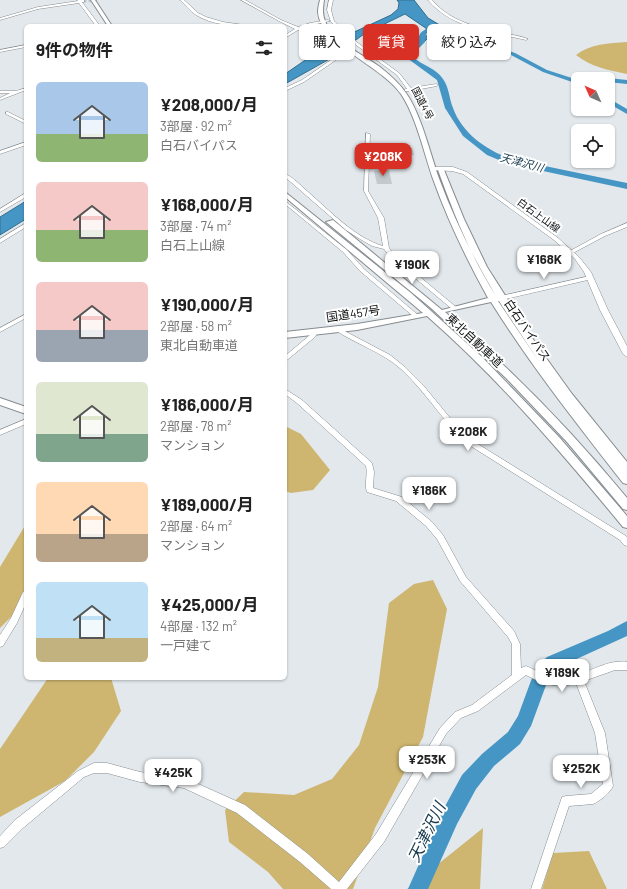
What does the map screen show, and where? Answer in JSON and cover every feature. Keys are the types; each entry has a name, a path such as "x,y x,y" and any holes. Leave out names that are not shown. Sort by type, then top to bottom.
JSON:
{"highway":[{"path":"93,0 109,24"},
{"path":"322,0 319,9 325,21"},
{"path":"325,21 327,0"},
{"path":"82,1 101,24"},
{"name":"国道4号","path":"325,21 328,30 356,50 406,90 408,100 423,131"},
{"name":"白石バイパス","path":"423,131 460,237 498,299 523,345 562,400 627,480"},
{"name":"東北自動車道","path":"287,188 409,286 468,337 571,439 627,506"},
{"name":"東北自動車道","path":"287,196 400,288 479,359 561,444 627,524"},
{"path":"450,309 498,299"},
{"name":"白石バイパス","path":"498,299 563,388 627,468"},
{"name":"国道457号","path":"287,335 338,329 420,316"},
{"path":"0,401 24,410"}],"main road":[{"name":"白石上山線","path":"437,169 452,169 465,173 571,252 583,266 590,278 618,340 627,354"}],"street":[{"path":"182,0 189,4 198,15 239,24"},
{"path":"243,0 297,28"},
{"path":"331,0 329,10 332,20 346,35 356,50 398,74 406,90 436,85"},
{"path":"430,0 441,13 454,20 526,39"},
{"path":"0,19 38,8 82,1 97,24"},
{"path":"287,35 297,28 325,21"},
{"path":"287,32 292,31"},
{"path":"0,51 24,46"},
{"path":"287,89 303,81 342,54 356,50"},
{"path":"0,99 24,90"},
{"path":"0,92 16,92"},
{"path":"6,113 24,122"},
{"path":"368,134 366,191 381,218 386,248 393,257 450,309"},
{"path":"0,153 24,144"},
{"path":"287,177 353,231 378,247 386,248"},
{"path":"0,211 24,196"},
{"path":"287,204 345,251 362,270 420,316"},
{"path":"571,252 603,234 627,225"},
{"path":"0,242 24,227"},
{"path":"498,299 590,278"},
{"path":"0,330 24,317"},
{"path":"338,329 388,357 403,368 458,432 471,443 623,538 627,543"},
{"path":"287,357 313,336 315,332"},
{"path":"287,392 300,402 369,465 371,472 369,485 370,490 400,499 425,520 437,533 463,579 493,611 511,634 516,644 517,675"},
{"path":"0,433 24,423"},
{"path":"0,643 14,620 24,598"},
{"path":"0,843 19,824 82,774 94,768 107,768 140,777 185,783 241,808 304,858 339,889 380,838 443,731 458,715 476,708 517,675 526,670 546,681 555,683 579,679 618,665 627,666"},
{"path":"536,889 566,802 592,800 608,786 600,733 579,679"}],"shaded area":[{"path":"627,42 627,74 594,65 576,55 587,48 594,46"},
{"path":"287,427 301,434 330,470 313,490 291,493 287,492"},
{"path":"24,527 24,600 18,610 0,628 0,567"},
{"path":"433,580 447,609 423,737 375,828 353,889 283,889 268,872 229,842 225,810 244,792 294,795 332,779 359,745 378,687 389,603 414,584"},
{"path":"47,680 112,680 121,711 94,752 65,781 0,817 0,749"},
{"path":"483,828 480,889 407,889"},
{"path":"589,851 607,889 542,889 553,853"}],"water":[{"path":"397,0 414,0 428,18 438,24 427,24 427,29 405,14 384,24 372,24 391,15 398,9 399,3"},
{"path":"363,28 363,35 355,41 355,32"},
{"path":"427,35 427,39 421,45 419,44 419,42"},
{"path":"305,60 328,60 287,83 287,73"},
{"path":"24,202 24,220 0,235 0,217"}],"building":[{"path":"412,148 414,155 397,156 382,155 380,149"},
{"path":"389,170 392,184 377,184 374,171"}],"waterway":[{"name":"天津沢川","path":"427,31 423,33 421,37 422,42 410,54 410,58 417,64 437,75 442,82 453,117 466,134 481,148 499,158 509,161 627,186"},
{"path":"511,53 545,71 571,80"},
{"path":"615,81 627,82"},
{"path":"615,104 627,112"},
{"name":"天津沢川","path":"418,889 450,817 469,782 488,760 514,738 525,720 542,672 553,662 614,636 627,628"}],"tunnel":[{"path":"83,1 97,0"}]}
